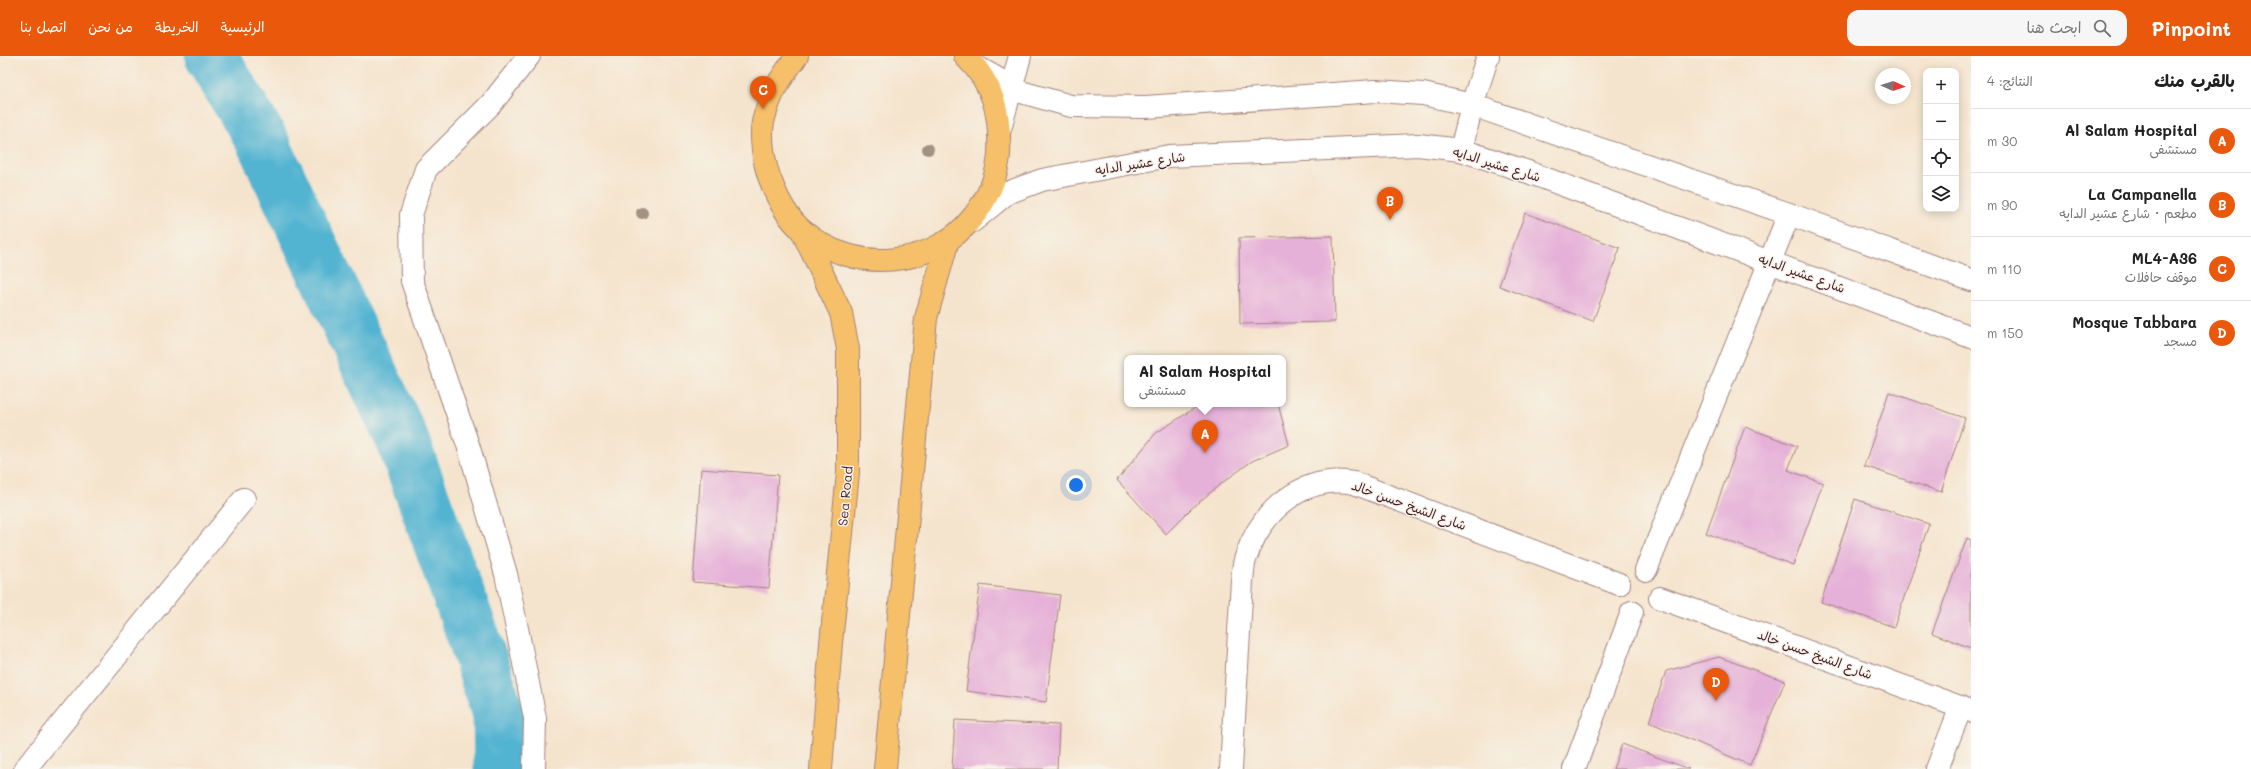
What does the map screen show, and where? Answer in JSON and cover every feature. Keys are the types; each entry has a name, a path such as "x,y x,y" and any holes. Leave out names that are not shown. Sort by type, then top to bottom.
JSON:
{"highway":[{"path":"797,56 775,86 763,124 764,164 778,200 802,231 831,250 863,260 897,260 929,251 956,234 983,204 998,168 1000,130 996,107 987,85 970,61"},
{"name":"Sea Road","path":"802,231 841,313 848,349 849,373 848,473 830,643 821,769"},
{"path":"885,769 926,318 956,234"}],"street":[{"path":"529,56 491,104 426,169 411,215 412,281 470,448 506,574 535,718 534,769"},
{"path":"1000,130 1020,56"},
{"path":"1461,150 1472,105 1488,56"},
{"path":"970,61 1021,92 1071,106 1146,107 1375,91 1423,94 1472,105 1789,214 1971,280"},
{"name":"شارع عشير الدايه","path":"956,234 1007,193 1042,180 1169,156 1418,145 1461,150 1528,172 1971,336"},
{"path":"1646,570 1789,214"},
{"name":"شارع الشيخ حسن خالد","path":"1231,769 1245,558 1261,526 1273,511 1295,492 1316,484 1339,481 1354,483 1619,584"},
{"path":"25,769 244,499"},
{"path":"1633,570 1646,570 1657,578 1662,588 1660,598 1655,607 1650,610 1632,612 1621,604 1617,590 1619,584 1622,578 1633,570"},
{"name":"شارع الشيخ حسن خالد","path":"1660,598 1966,709"},
{"path":"1574,769 1632,612"},
{"path":"1937,769 1966,709"}],"building":[{"path":"1525,213 1620,248 1593,321 1499,286"},
{"path":"1333,236 1335,322 1240,324 1239,238"},
{"path":"1889,392 1965,418 1941,492 1864,466"},
{"path":"1196,407 1279,407 1289,445 1252,461 1193,507 1166,534 1117,480 1156,433"},
{"path":"1745,427 1797,446 1788,470 1823,483 1793,565 1706,533"},
{"path":"701,469 778,475 769,588 693,582"},
{"path":"1855,499 1929,524 1894,627 1821,602"},
{"path":"1967,538 1971,540 1971,648 1932,633"},
{"path":"980,585 1060,595 1046,702 966,691"},
{"path":"1719,657 1785,681 1750,765 1649,722 1666,671"},
{"path":"955,720 1059,725 1057,769 952,769"},
{"path":"1622,744 1689,769 1613,769"}],"waterway":[{"path":"211,56 260,137 402,439 475,641 499,717 500,769"}],"place":[{"name":"ML4-A36","path":"763,109"},
{"name":"La Campanella","path":"1390,220"},
{"name":"Al Salam Hospital","path":"1205,453"},
{"name":"Mosque Tabbara","path":"1716,701"}]}
